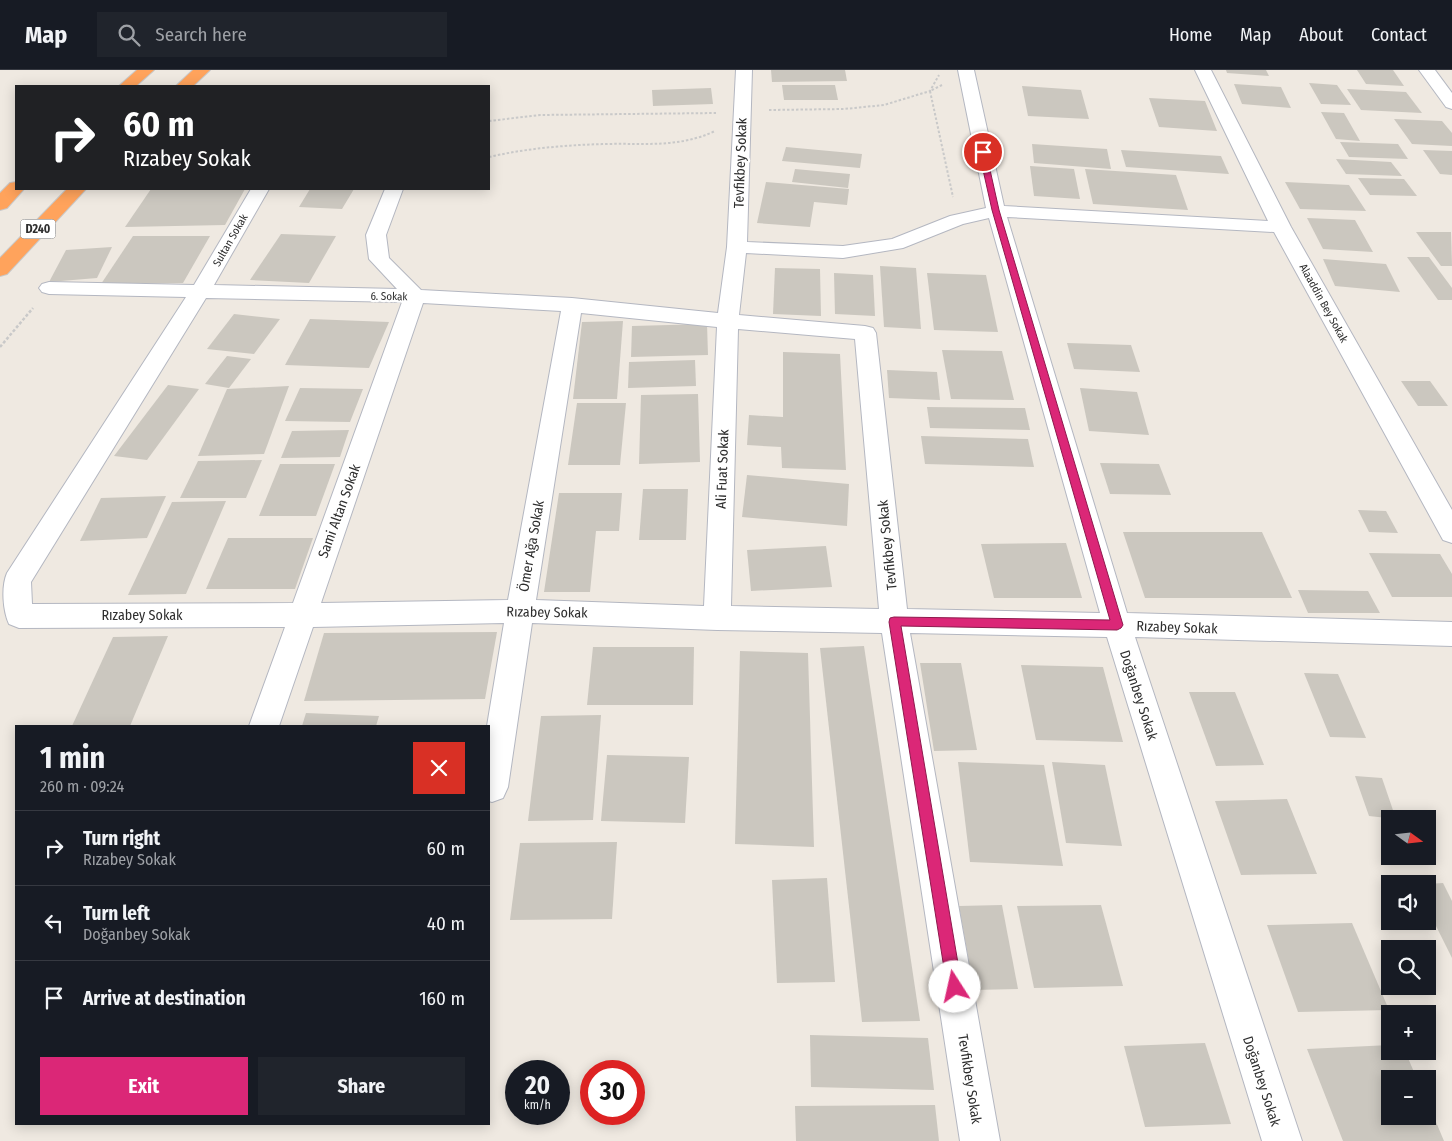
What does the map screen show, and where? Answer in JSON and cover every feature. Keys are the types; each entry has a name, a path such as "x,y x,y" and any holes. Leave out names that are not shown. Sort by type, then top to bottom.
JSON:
{"highway":[{"path":"127,85 146,70"},
{"path":"185,85 202,70"},
{"path":"0,204 15,188"},
{"name":"D240","path":"0,270 76,190"}],"street":[{"name":"Tevfikbey Sokak","path":"744,70 737,247 728,320 865,333 894,622 980,1141"},
{"name":"Doğanbey Sokak","path":"966,70 996,210 1117,625 1282,1141"},
{"name":"Alaaddin Bey Sokak","path":"1203,70 1282,227 1452,533"},
{"path":"1427,70 1452,104"},
{"name":"Sultan Sokak","path":"200,291 259,190"},
{"path":"394,190 376,235 380,259 415,296"},
{"path":"737,247 843,252 896,244 957,220 996,210 1282,227"},
{"name":"6. Sokak","path":"50,288 415,296 572,304 728,320"},
{"name":"Rızabey Sokak","path":"200,291 17,581 19,616 302,615 520,611 717,618 1117,625 1452,634"},
{"name":"Sami Altan Sokak","path":"264,725 415,296"},
{"name":"Ömer Ağa Sokak","path":"492,787 572,304"},
{"name":"Ali Fuat Sokak","path":"717,618 728,320"}],"path":[{"path":"941,70 930,91 957,220"},
{"path":"490,121 540,114 844,109 884,105 930,91"},
{"path":"490,157 536,148 612,144 663,146 689,142 712,133 729,123 742,112"},
{"path":"0,347 50,288"}],"building":[{"path":"771,70 845,70 847,81 772,82"},
{"path":"1226,70 1266,70 1269,76 1227,73"},
{"path":"1357,70 1393,70 1404,86 1366,84"},
{"path":"1309,83 1337,85 1351,105 1321,104"},
{"path":"1234,84 1281,87 1291,108 1242,104"},
{"path":"782,85 835,85 838,100 784,100"},
{"path":"1022,86 1081,90 1089,119 1028,116"},
{"path":"711,88 713,104 653,106 652,90"},
{"path":"1347,89 1406,92 1422,113 1361,110"},
{"path":"1149,98 1205,101 1217,131 1159,127"},
{"path":"1321,112 1344,113 1360,141 1336,139"},
{"path":"1394,119 1442,121 1452,133 1452,146 1412,144"},
{"path":"1340,142 1398,144 1408,159 1349,157"},
{"path":"1032,144 1107,149 1111,169 1034,163"},
{"path":"786,147 862,154 860,168 782,161"},
{"path":"1121,150 1221,156 1229,174 1126,167"},
{"path":"1423,150 1452,151 1452,175 1440,174"},
{"path":"1336,159 1391,162 1402,176 1346,174"},
{"path":"1030,166 1074,169 1080,199 1034,196"},
{"path":"795,169 850,174 848,188 792,182"},
{"path":"1085,169 1176,175 1188,210 1093,204"},
{"path":"1358,178 1404,179 1417,196 1370,195"},
{"path":"766,182 849,189 847,205 814,202 810,227 757,223"},
{"path":"1285,182 1349,185 1366,211 1300,209"},
{"path":"150,190 244,190 225,225 125,227"},
{"path":"309,190 353,190 342,209 299,207"},
{"path":"1307,218 1355,220 1373,252 1323,249"},
{"path":"1416,232 1451,232 1452,266 1441,266"},
{"path":"281,234 336,236 309,283 250,280"},
{"path":"133,236 210,236 183,283 101,284"},
{"path":"112,247 97,278 49,282 66,250"},
{"path":"1407,257 1429,257 1452,288 1452,300 1438,300"},
{"path":"1323,259 1386,264 1400,292 1335,286"},
{"path":"880,266 916,268 921,329 884,327"},
{"path":"775,268 820,269 821,316 773,314"},
{"path":"834,273 873,275 875,316 835,314"},
{"path":"927,273 986,275 998,332 934,330"},
{"path":"234,314 280,319 254,354 207,349"},
{"path":"310,319 389,322 369,368 285,365"},
{"path":"623,321 617,399 573,399 582,322"},
{"path":"707,324 708,355 631,357 632,326"},
{"path":"1067,343 1131,345 1140,372 1074,369"},
{"path":"942,350 1002,351 1014,400 951,399"},
{"path":"783,352 840,354 846,470 782,468 781,447 747,445 749,415 783,417"},
{"path":"227,356 251,359 229,388 205,384"},
{"path":"695,360 696,386 628,388 629,362"},
{"path":"887,370 937,372 940,400 889,398"},
{"path":"1401,381 1430,381 1448,406 1418,406"},
{"path":"168,385 199,389 147,460 114,456"},
{"path":"289,386 264,454 198,456 227,389"},
{"path":"300,388 363,389 350,422 285,421"},
{"path":"1080,388 1137,392 1149,435 1089,431"},
{"path":"698,394 700,462 639,464 641,395"},
{"path":"577,403 626,403 620,465 568,465"},
{"path":"927,407 1025,408 1030,430 930,428"},
{"path":"349,430 340,457 281,458 292,431"},
{"path":"921,436 1028,439 1034,467 925,464"},
{"path":"262,460 246,498 180,498 198,461"},
{"path":"1100,463 1159,464 1171,495 1110,494"},
{"path":"280,464 335,464 316,516 259,516"},
{"path":"747,475 849,484 847,526 742,517"},
{"path":"643,489 688,489 686,540 639,540"},
{"path":"559,493 622,493 619,531 596,531 590,592 544,592"},
{"path":"166,496 147,538 80,541 101,498"},
{"path":"226,501 186,594 128,595 172,502"},
{"path":"1358,510 1386,511 1398,533 1369,532"},
{"path":"1123,532 1262,532 1292,598 1145,598"},
{"path":"228,538 313,538 295,589 206,589"},
{"path":"1066,543 1082,598 994,598 981,544"},
{"path":"826,546 832,587 751,591 747,550"},
{"path":"1369,553 1440,554 1452,574 1452,597 1392,597"},
{"path":"1298,590 1368,591 1380,613 1308,613"},
{"path":"497,632 485,699 304,701 324,633"},
{"path":"168,636 130,725 72,725 113,637"},
{"path":"864,646 920,1021 862,1022 820,648"},
{"path":"593,647 694,647 693,705 587,705"},
{"path":"740,651 808,653 814,847 735,844"},
{"path":"920,663 961,663 977,750 934,751"},
{"path":"1021,665 1103,667 1123,742 1036,740"},
{"path":"1304,673 1338,674 1366,738 1330,737"},
{"path":"1189,692 1235,692 1264,765 1216,766"},
{"path":"306,713 379,716 376,725 302,725"},
{"path":"601,715 593,820 528,821 541,716"},
{"path":"607,755 689,757 685,823 601,821"},
{"path":"958,762 1044,765 1063,866 970,862"},
{"path":"1052,762 1105,765 1122,846 1066,843"},
{"path":"1355,776 1382,778 1393,810 1381,810 1381,817 1369,816"},
{"path":"1287,799 1317,874 1241,875 1215,801"},
{"path":"617,842 612,919 510,920 520,843"},
{"path":"827,878 835,982 777,983 772,880"},
{"path":"1436,883 1443,883 1452,901 1452,958 1436,926"},
{"path":"1002,905 1018,989 974,990 959,906"},
{"path":"1101,905 1123,986 1034,988 1017,906"},
{"path":"1352,923 1387,1005 1381,1005 1381,1010 1298,1012 1267,925"},
{"path":"810,1035 928,1038 934,1090 811,1087"},
{"path":"1205,1043 1231,1124 1145,1127 1124,1046"},
{"path":"1381,1045 1381,1060 1409,1060 1413,1070 1381,1070 1381,1125 1436,1125 1436,1122 1444,1141 1343,1141 1307,1049"},
{"path":"935,1105 939,1141 796,1141 795,1106"}],"route":[{"path":"955,987 894,622 1117,625 996,210 983,152"}]}
